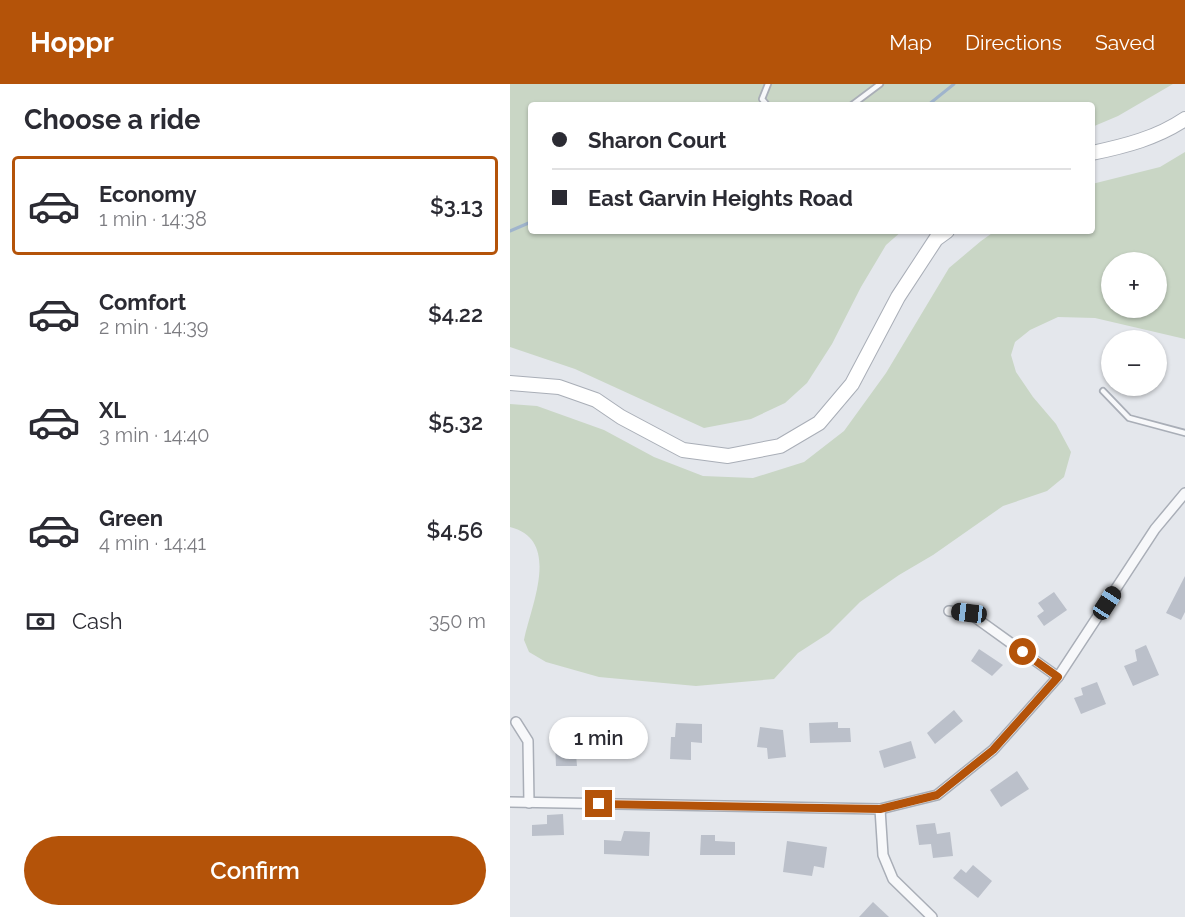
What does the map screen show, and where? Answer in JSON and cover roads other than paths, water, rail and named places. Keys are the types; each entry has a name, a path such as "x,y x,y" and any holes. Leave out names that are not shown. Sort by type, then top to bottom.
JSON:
{"main road":[{"path":"1095,152 1131,145 1172,128 1185,119"},
{"path":"510,383 559,387 596,400 621,417 683,450 728,456 780,446 819,423 852,384 898,297 936,240 943,234"}],"street":[{"path":"510,802 880,809 937,795 993,750 1058,677 1155,529 1185,493"},
{"path":"949,611 969,613 1058,677"},
{"path":"516,722 528,741 529,803"},
{"path":"880,809 883,855 893,879 932,917"}],"lane":[{"path":"764,102 762,99 768,84"},
{"path":"856,102 880,84"},
{"path":"1108,396 1129,418 1185,433"}],"waterway":[{"path":"932,102 954,84"},
{"path":"510,231 528,223"}]}
